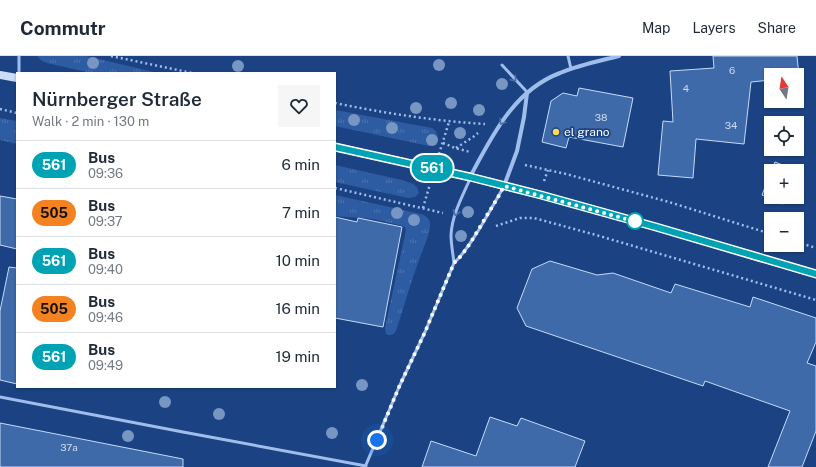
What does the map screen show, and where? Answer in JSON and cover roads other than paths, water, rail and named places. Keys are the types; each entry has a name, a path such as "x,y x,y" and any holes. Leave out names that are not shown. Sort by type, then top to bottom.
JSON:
{"main road":[{"path":"0,75 16,78"},
{"path":"336,147 470,177 656,227 816,274"}],"street":[{"path":"470,177 512,107 527,92 548,78 560,73 619,56"},
{"path":"504,186 517,151 524,118 527,92"}],"lane":[{"path":"19,56 19,72"},
{"path":"568,56 571,69"},
{"path":"502,65 527,92"},
{"path":"454,263 451,236 452,224 470,177"},
{"path":"0,397 366,466 454,263 460,258 471,243 504,186"}],"place":[{"name":"el grano","path":"556,132"}]}
